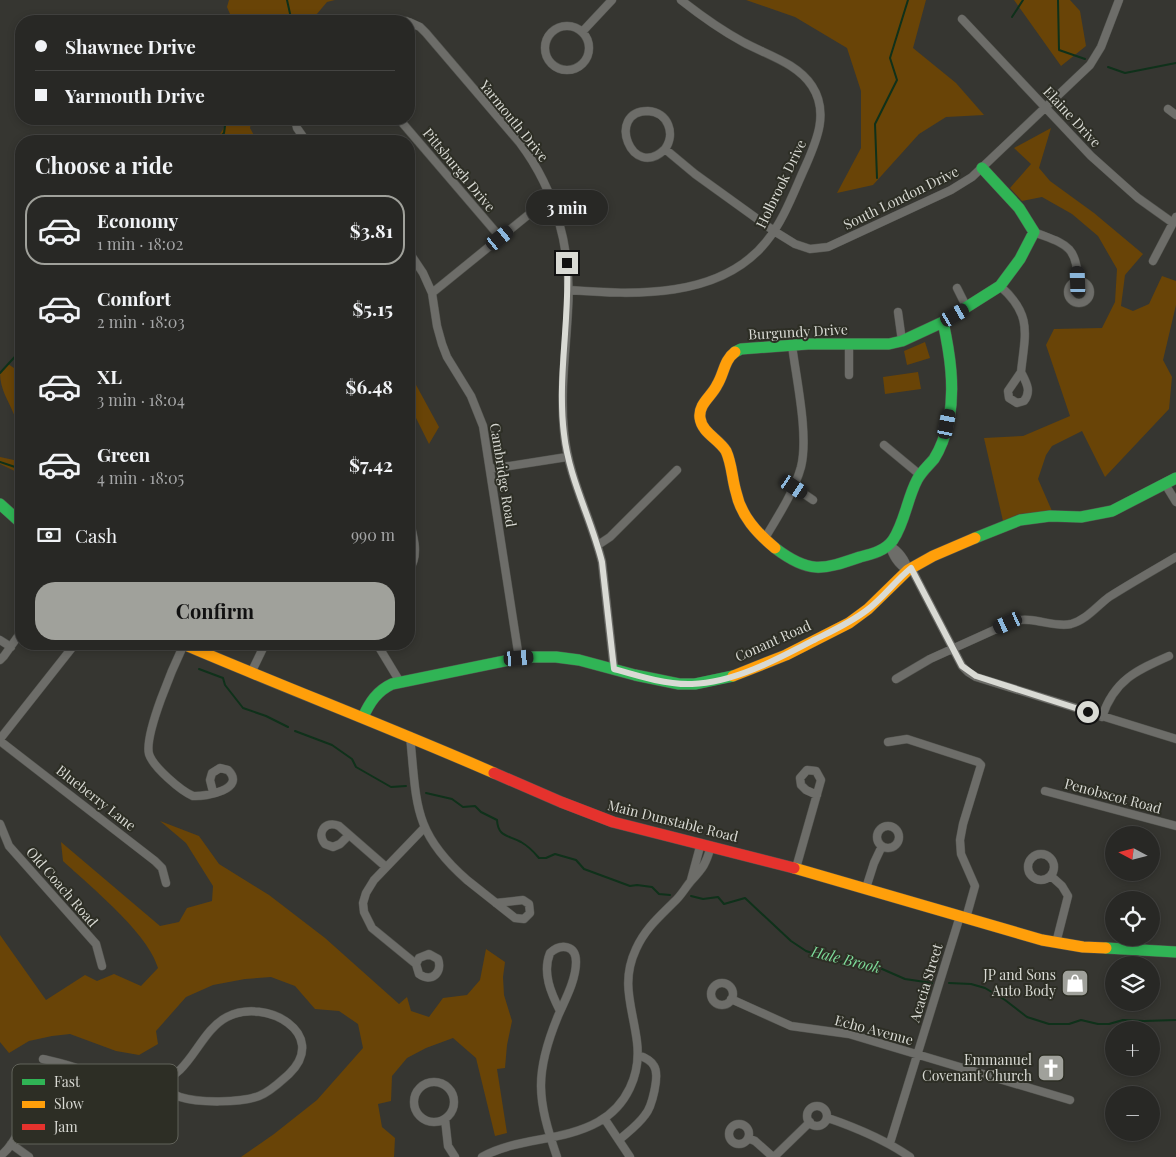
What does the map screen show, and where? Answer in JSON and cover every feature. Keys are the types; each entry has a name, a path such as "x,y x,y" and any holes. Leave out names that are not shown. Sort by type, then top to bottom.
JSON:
{"street":[{"path":"582,32 612,0"},
{"name":"Holbrook Drive","path":"568,290 659,291 690,286 720,276 745,262 761,249 774,231 794,193 819,134 821,118 819,103 814,88 804,76 795,68 727,32 681,0"},
{"name":"South London Drive","path":"665,149 774,231 804,248 816,249 828,246 951,190 982,168 1084,72 1095,58 1106,36 1119,0"},
{"name":"Elaine Drive","path":"962,19 1108,172 1138,198 1174,220"},
{"name":"Yarmouth Drive","path":"415,25 426,33 520,143 539,171 558,216 566,250 568,290 562,392 567,457 578,494 598,545 605,576 614,669"},
{"path":"565,26 576,28 582,32 589,48 584,62 575,69 568,71 561,70 551,64 547,59 544,48 547,38 552,32 565,26"},
{"path":"1168,109 1176,115"},
{"path":"646,111 663,117 667,122 670,132 669,143 665,149 659,154 648,157 633,151 628,145 625,134 627,126 636,114 646,111"},
{"name":"Pittsburgh Drive","path":"404,125 413,135"},
{"name":"Pittsburgh Drive","path":"415,138 500,238"},
{"path":"982,168 1024,215 1034,232 1055,240 1071,251 1077,262 1078,281"},
{"path":"432,293 533,211 551,199"},
{"path":"1153,261 1174,220"},
{"name":"Burgundy Drive","path":"889,545 849,562 820,568 796,562 777,549 750,522 742,510 734,490 727,453 701,423 700,413 704,403 718,385 727,360 734,352 741,349 792,345 889,344 902,342 943,322 1000,286 1020,258 1034,232"},
{"name":"Cambridge Road","path":"415,261 432,293 442,344 480,416 519,658"},
{"path":"1000,286 1013,300 1024,320 1025,333 1020,372"},
{"path":"957,288 967,308"},
{"path":"898,312 902,342"},
{"path":"943,322 952,361 952,396 947,424 933,461 919,474 896,533 889,545 897,550 906,561 962,666 976,676 1176,740"},
{"path":"849,344 849,375"},
{"path":"765,538 794,487 801,466 803,446 792,345"},
{"path":"884,444 919,474"},
{"path":"490,469 567,457"},
{"path":"598,545 610,537 677,470"},
{"name":"Conant Road","path":"363,717 369,704 378,692 385,687 400,682 519,658 579,660 635,675 687,684 719,680 786,655 849,623 868,609 909,569 933,556 1020,520 1050,516 1082,517 1112,511 1176,478"},
{"path":"1165,484 1176,502"},
{"path":"794,487 813,500"},
{"path":"0,504 15,518"},
{"path":"896,679 952,649 1020,619 1033,619 1063,624 1075,623 1110,597 1176,557"},
{"path":"0,640 10,647"},
{"path":"0,660 15,640"},
{"path":"0,740 70,650"},
{"path":"181,650 150,734 148,744 150,754 154,764 160,771 191,796 213,792"},
{"name":"Main Dunstable Road","path":"198,650 410,736 590,814 636,828 796,868 1056,943 1083,947 1176,952"},
{"path":"252,673 262,650"},
{"path":"381,650 400,682"},
{"path":"1102,717 1108,700 1122,682 1141,668 1169,656"},
{"path":"410,736 416,797 424,828 435,847 455,869 496,903"},
{"name":"Acacia Street","path":"888,742 907,739 978,762 981,765 960,840 961,854 975,886 963,917 890,1144"},
{"name":"Blueberry Lane","path":"0,740 156,861 162,868 166,883"},
{"name":"Penobscot Road","path":"1044,791 1176,826"},
{"path":"796,868 817,794"},
{"name":"Old Coach Road","path":"0,824 2,839 96,944 102,966"},
{"path":"416,964 378,935 364,912 363,903 366,893 374,880 424,828"},
{"path":"349,835 386,868"},
{"path":"482,1157 498,1150 582,1129 604,1118 621,1103 636,1073 638,1055 627,986 632,958 649,926 676,901 690,882 706,845"},
{"path":"866,888 882,846"},
{"path":"1051,876 1062,886 1068,896 1056,943"},
{"path":"556,1157 543,1112 540,1075 546,1047 572,981 576,961 572,950 564,946 558,946 550,953 547,966 550,988 560,1011"},
{"name":"Echo Avenue","path":"731,999 791,1026 849,1034 1070,1100"},
{"path":"178,1070 215,1025 243,1011 267,1012 282,1018 298,1034 301,1041 302,1056 294,1068 270,1090 257,1097 227,1100 188,1099 178,1096"},
{"path":"619,1140 645,1116 650,1108 656,1070 648,1059 638,1055"},
{"path":"43,1059 59,1064"},
{"path":"430,1083 437,1083 446,1086 450,1091 454,1101 453,1107 444,1119 436,1122 419,1115 414,1100 422,1087 430,1083"},
{"path":"815,1105 825,1108 828,1118 825,1122 820,1126 810,1122 808,1112 810,1108 815,1105"},
{"path":"604,1118 630,1157"},
{"path":"828,1118 859,1129 890,1144 910,1157"},
{"path":"444,1119 448,1146 455,1157"},
{"path":"748,1138 755,1141 774,1157 810,1122"},
{"path":"0,1156 11,1144 29,1157"}],"shaded area":[{"path":"229,0 335,0 327,2 316,15 230,15 227,7"},
{"path":"746,0 926,0 913,48 956,83 984,115 946,117 919,134 873,185 837,193 861,148 861,91 847,48 795,17"},
{"path":"1014,0 1070,0 1080,11 1086,46 1061,66"},
{"path":"225,125 251,125 250,128 254,135 220,135"},
{"path":"1051,128 1039,168 1050,181 1094,213 1143,254 1125,275 1121,306 1133,311 1149,304 1162,276 1176,281 1176,305 1163,360 1172,377 1169,409 1105,477 1082,431 1052,446 1046,455 1038,479 1052,511 1019,514 1003,521 984,438 1023,436 1070,416 1046,345 1054,329 1102,328 1115,302 1117,269 1098,236 1072,214 1042,197 1022,201 1010,188 1031,164 1014,148"},
{"path":"925,342 930,358 907,365 904,351"},
{"path":"8,364 15,370 15,417 3,390 0,373"},
{"path":"918,372 921,389 885,394 883,377"},
{"path":"415,383 439,427 429,444 415,416"},
{"path":"15,452 15,471 0,464 0,457 14,460"},
{"path":"160,821 199,836 219,864 269,895 325,938 399,1004 407,997 411,1011 429,1017 443,998 467,995 480,980 486,949 505,962 503,977 504,995 512,1021 505,1068 497,1069 507,1133 495,1136 476,1058 453,1038 426,1048 407,1058 392,1076 391,1101 378,1104 382,1127 395,1138 394,1157 241,1157 317,1100 363,1048 358,1024 339,1011 315,1009 295,986 271,977 245,979 213,985 186,997 156,1031 158,1044 139,1055 116,1051 70,1034 29,1041 9,1053 0,1042 0,935 46,1000 85,975 97,981 114,974 141,986 158,968 143,940 131,926 103,897 63,861 61,842 160,926 179,922 187,908 212,901 213,886 186,843"}],"waterway":[{"path":"287,0 290,15"},
{"path":"877,178 875,124 897,80 890,58 908,0"},
{"path":"1012,17 1023,0"},
{"path":"1058,0 1059,50 1085,59"},
{"path":"1108,67 1125,73 1176,63"},
{"path":"222,135 225,125"},
{"path":"0,373 15,357"},
{"name":"Hale Brook","path":"0,462 15,467"},
{"name":"Hale Brook","path":"199,669 223,678 225,685 243,708 266,716 288,727"},
{"name":"Hale Brook","path":"295,731 332,745 352,759 356,767 391,787 406,786"},
{"name":"Hale Brook","path":"426,793 452,799 463,807 475,806 481,812 497,820 499,830 504,835 524,844 539,858 546,858 555,854 576,860 584,869 630,886 652,887 659,894 670,895"},
{"name":"Hale Brook","path":"691,896 703,899 718,897 724,904 745,898 791,941 806,951 840,962 851,960 873,965 905,979 932,983"},
{"name":"Hale Brook","path":"949,983 971,984 985,988 1027,1017 1049,1024 1069,1024 1081,1020 1098,1024 1109,1024 1123,1020 1176,1020"}],"traffic: fast":[{"path":"735,352 741,349 808,344 889,344 902,341 943,322 1000,286 1020,259 1034,232 1019,208 982,168"},
{"path":"775,548 807,566 825,567 878,552 893,540 920,474 937,455 949,420 952,395 951,371 943,322"},
{"path":"975,538 1020,520 1050,516 1081,517 1112,511 1176,478"},
{"path":"0,504 15,518"},
{"path":"363,717 374,698 392,684 519,658 556,657 579,660 635,675 679,684 695,684 733,676"},
{"path":"1106,948 1176,952"}],"traffic: slow":[{"path":"735,352 726,363 715,389 701,408 701,423 707,432 726,451 730,461 738,501 746,516 756,530 775,548"},
{"path":"733,676 786,655 849,623 868,609 908,570 933,556 975,538"},
{"path":"198,650 494,773"},
{"path":"794,868 1042,940 1083,947 1106,948"}],"traffic: jam":[{"path":"494,773 613,822 794,868"}],"place":[{"name":"JP and Sons Auto Body","path":"1075,983"},
{"name":"Emmanuel Covenant Church","path":"1051,1068"}],"route":[{"path":"567,263 568,309 562,392 564,433 567,457 580,500 598,545 605,576 614,669 679,684 695,684 719,680 786,655 849,623 885,594 911,568 952,649 968,672 1088,712"}]}
